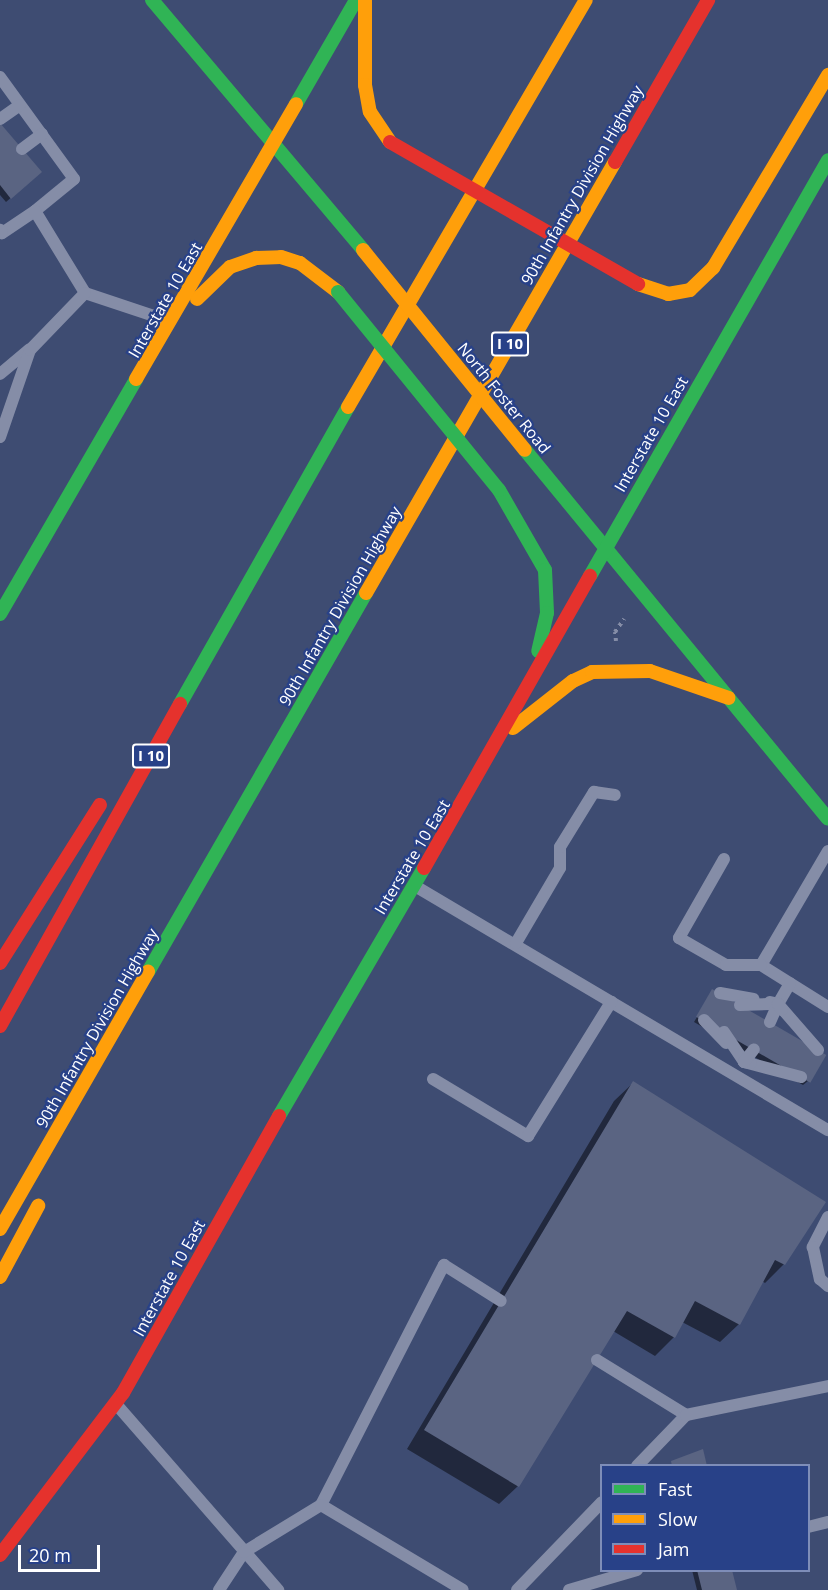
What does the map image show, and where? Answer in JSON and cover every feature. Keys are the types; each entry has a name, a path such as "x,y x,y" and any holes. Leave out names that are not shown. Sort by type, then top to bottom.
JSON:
{"main road":[{"name":"North Foster Road","path":"152,0 275,142 604,549 828,819"},
{"name":"Interstate 10 East","path":"0,614 172,322 356,0"},
{"path":"365,0 365,84 370,112 390,142 639,284 668,294 690,290 713,268 828,75"},
{"name":"I 10","path":"0,1026 302,487 586,0"},
{"name":"90th Infantry Division Highway","path":"0,1229 708,0"},
{"name":"Interstate 10 East","path":"0,1555 115,1404 502,736 604,549 828,160"},
{"path":"172,322 231,267 256,258 281,257 300,263 338,292 499,490 545,570 547,614 529,688"},
{"path":"154,720 302,487"},
{"path":"502,736 573,681 592,672 617,669 650,671 729,698"},
{"path":"0,963 109,791"},
{"path":"78,1126 102,1052"},
{"path":"0,1277 43,1197"}],"lane":[{"path":"0,77 74,179 35,211 2,233 0,230"},
{"path":"0,119 20,105"},
{"path":"22,149 42,134"},
{"path":"35,211 85,293 172,322"},
{"path":"0,374 30,350 85,293"},
{"path":"0,437 30,350"},
{"path":"516,943 560,868 560,847 594,792 615,795"},
{"path":"761,965 828,851"},
{"path":"724,859 679,938 726,965 761,965 828,1008"},
{"path":"414,885 516,943 828,1130"},
{"path":"770,1022 790,983"},
{"path":"720,993 778,1004 818,1050"},
{"path":"433,1079 528,1136 611,1002"},
{"path":"740,1005 778,1004"},
{"path":"778,1004 800,1039"},
{"path":"704,1020 744,1062 801,1077"},
{"path":"724,1032 744,1062 783,1067"},
{"path":"736,1075 754,1050"},
{"path":"828,1216 813,1247 820,1279 828,1286"},
{"path":"219,1590 244,1552 321,1505 444,1265 501,1301"},
{"path":"597,1360 686,1416"},
{"path":"639,1464 686,1416 828,1386"},
{"path":"115,1404 278,1590"},
{"path":"321,1505 463,1590"},
{"path":"517,1590 600,1505"},
{"path":"810,1526 828,1522"},
{"path":"569,1590 630,1572"}],"path":[{"path":"616,648 615,632 624,619"}],"building":[{"path":"0,123 42,172 11,199 0,185"},
{"path":"712,989 826,1055 810,1083 696,1017"},
{"path":"633,1081 826,1202 785,1265 775,1260 740,1325 695,1301 675,1338 627,1311 519,1487 424,1430"},
{"path":"703,1449 707,1464 672,1464 671,1461"},
{"path":"698,1572 732,1572 737,1590 702,1590"}],"traffic: fast":[{"path":"152,0 363,250"},
{"path":"296,104 356,0"},
{"path":"590,576 828,160"},
{"path":"338,292 499,490"},
{"path":"0,614 136,379"},
{"path":"180,704 348,407"},
{"path":"525,450 828,819"},
{"path":"499,490 545,570 547,613 538,651"},
{"path":"148,972 366,593"},
{"path":"279,1116 424,868"}],"traffic: slow":[{"path":"365,0 365,85 370,112 390,142"},
{"path":"348,407 586,0"},
{"path":"638,284 668,294 690,290 713,268 828,75"},
{"path":"136,379 296,104"},
{"path":"366,593 615,162"},
{"path":"363,250 525,450"},
{"path":"197,299 230,267 256,258 281,257 300,263 338,292"},
{"path":"513,728 573,681 592,672 650,671 729,698"},
{"path":"0,1229 148,972"},
{"path":"0,1277 38,1206"}],"traffic: jam":[{"path":"615,162 708,0"},
{"path":"390,142 638,284"},
{"path":"424,868 590,576"},
{"path":"0,1026 180,704"},
{"path":"0,963 100,805"},
{"path":"0,1555 123,1393 279,1116"}]}
